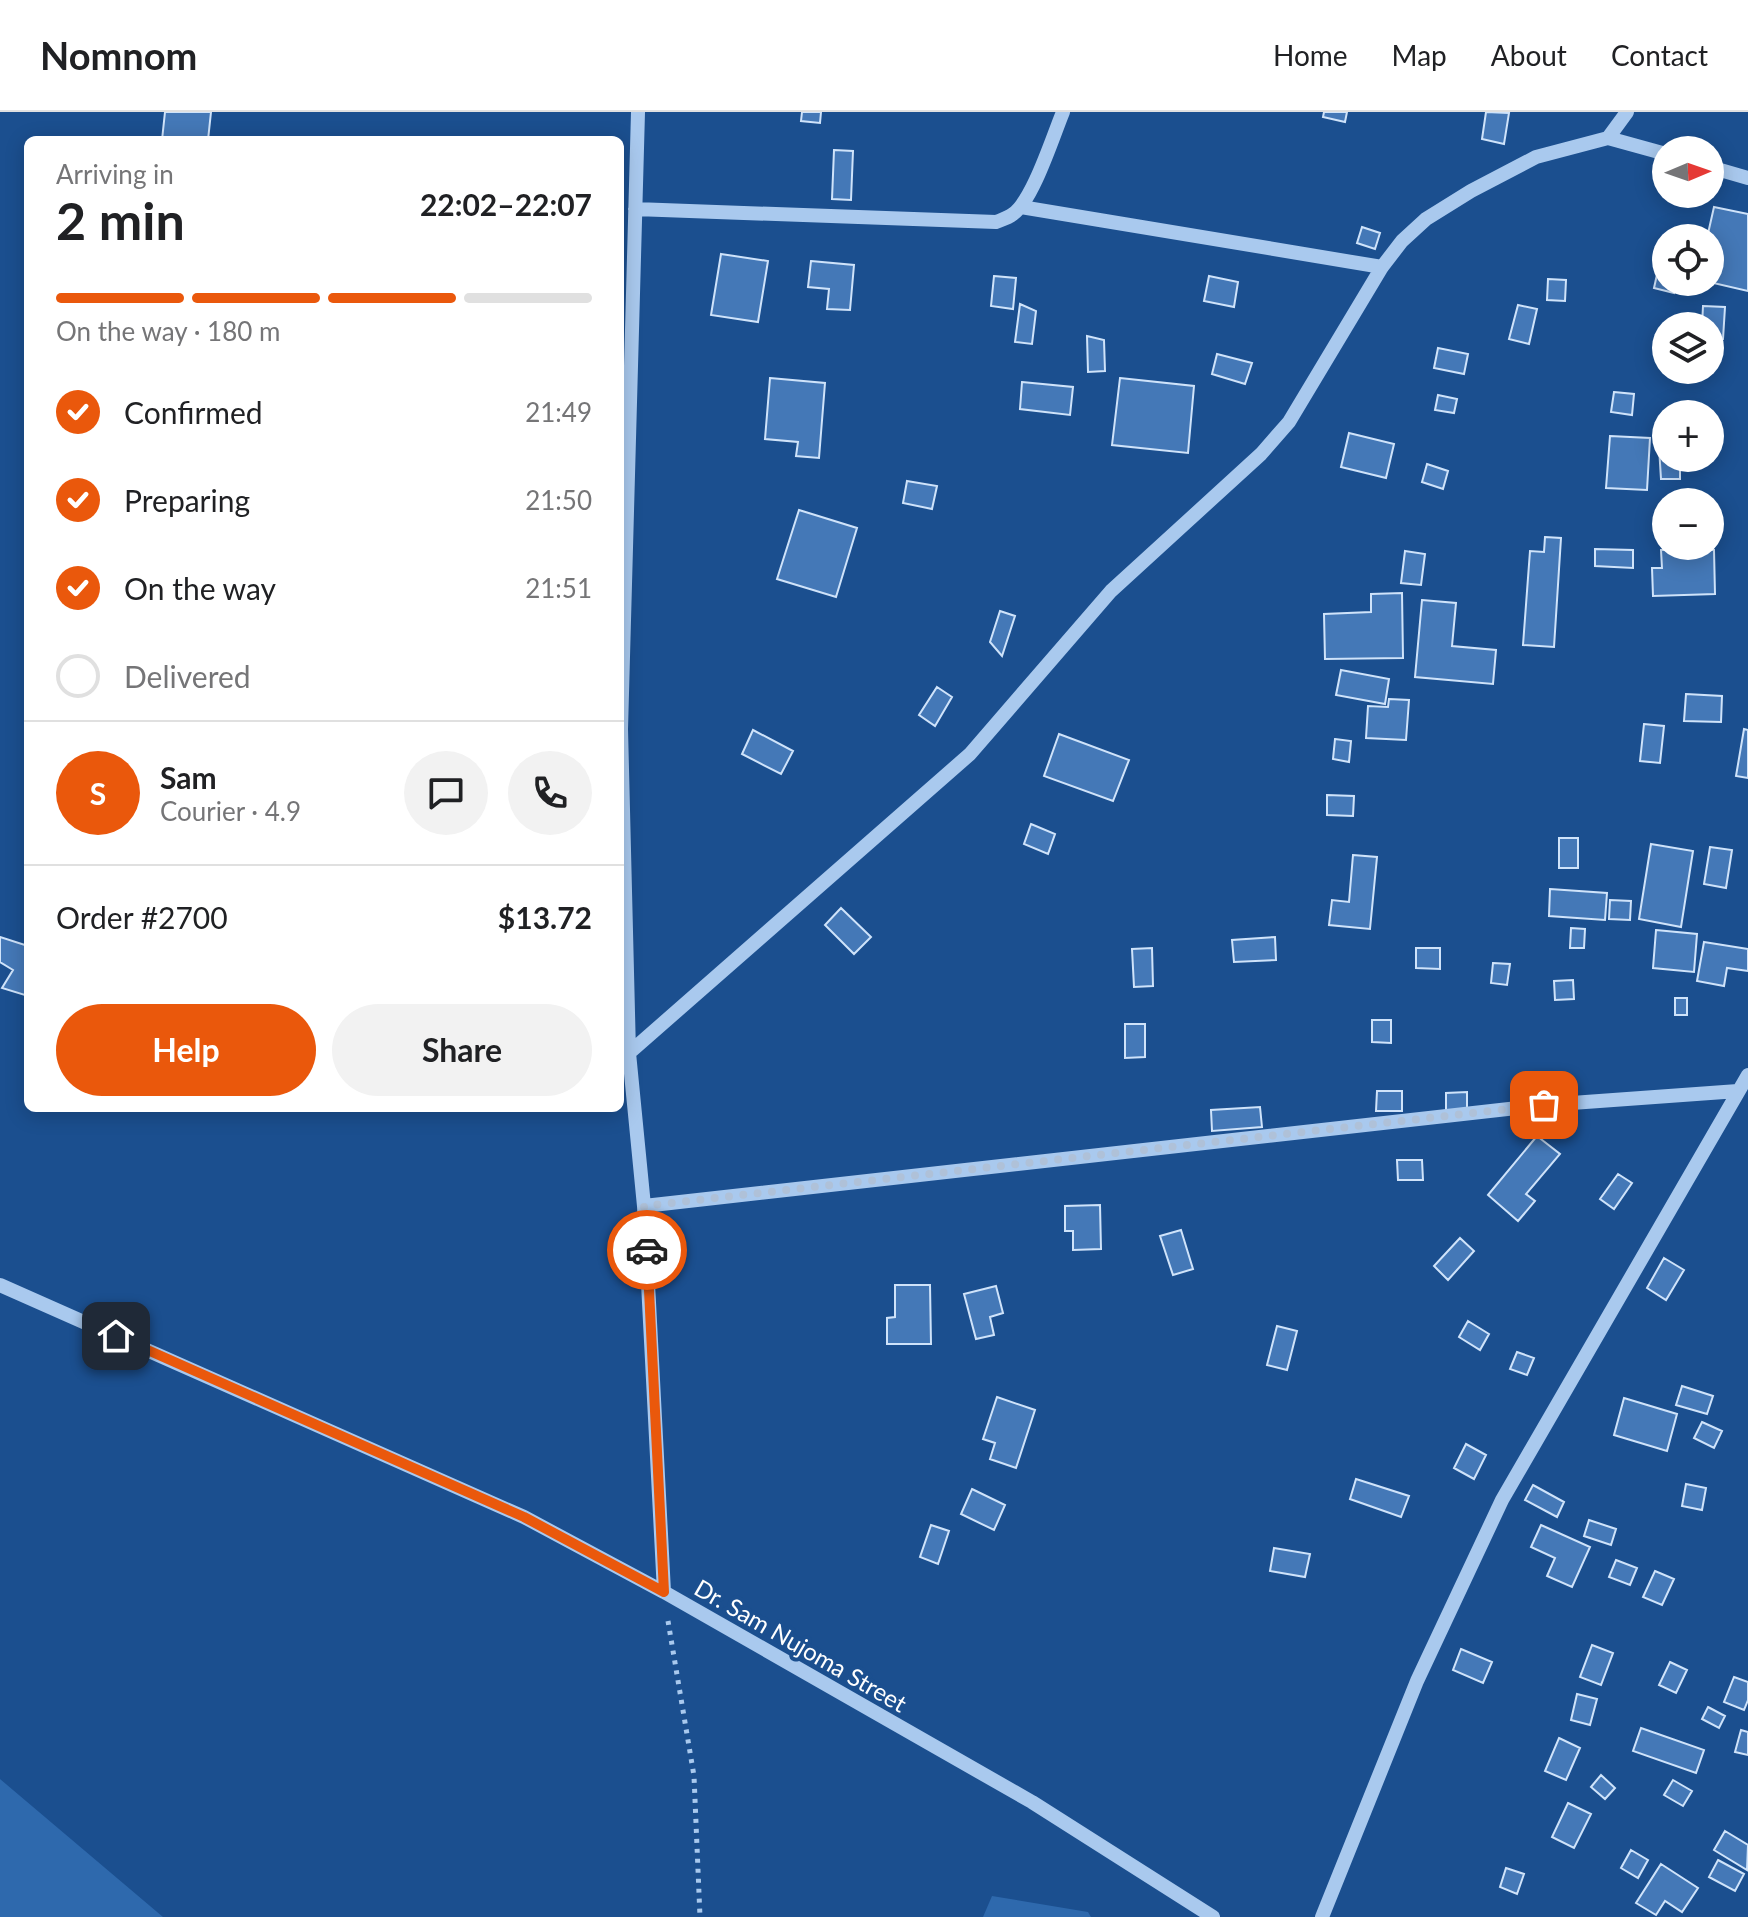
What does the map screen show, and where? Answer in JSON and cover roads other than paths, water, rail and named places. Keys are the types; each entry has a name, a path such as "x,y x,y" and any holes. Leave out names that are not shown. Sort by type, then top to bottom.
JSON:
{"street":[{"path":"624,618 638,112"},
{"path":"635,209 996,222 1011,216 1021,207 1063,112"},
{"path":"1608,138 1627,112"},
{"path":"629,1053 970,754 1111,591 1261,454 1289,422 1382,267 1402,241 1426,219 1536,157 1608,138 1652,150"},
{"path":"1724,171 1748,178"},
{"path":"1021,207 1382,267"},
{"path":"624,850 629,1053 644,1206 664,1592"},
{"path":"1322,1917 1417,1681 1502,1500 1748,1075"},
{"path":"644,1206 1544,1105 1738,1091"},
{"name":"Dr. Sam Nujoma Street","path":"0,1285 524,1517 664,1592 1032,1802 1213,1917"}]}
